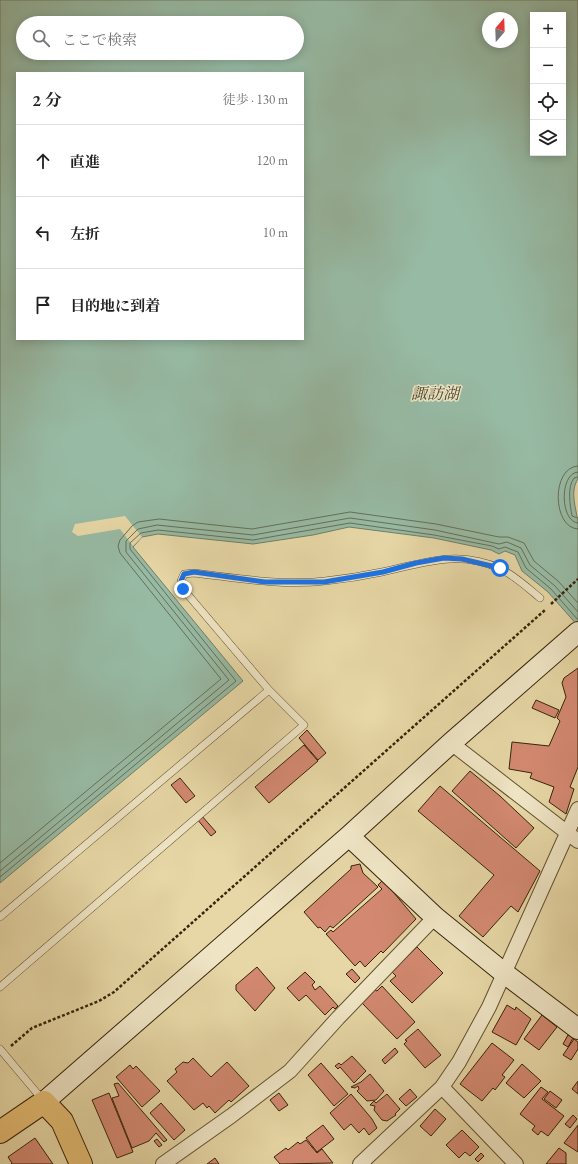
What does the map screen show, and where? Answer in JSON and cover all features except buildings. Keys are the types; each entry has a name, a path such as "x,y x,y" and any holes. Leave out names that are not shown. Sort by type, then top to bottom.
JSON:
{"main road":[{"path":"0,1132 44,1102 62,1121 81,1164"}],"street":[{"path":"44,1102 349,836 451,742 576,638"},
{"path":"451,742 573,837"},
{"path":"360,1164 375,1160 442,1087 463,1055 489,1007 504,973 573,837 578,809"},
{"path":"349,836 435,917 504,973 578,1029"},
{"path":"163,1164 231,1116 290,1071 338,1018 435,917"},
{"path":"442,1087 516,1164"}],"lane":[{"path":"0,987 304,725 269,690 183,589 181,581 184,574 194,572 265,582 324,582 383,572 416,563 444,558 462,559 500,568 540,598"},
{"path":"0,917 269,690"},
{"path":"1,1051 44,1102"}],"path":[{"path":"1,1051 32,1028 99,1002 114,992 578,579"}],"water":[{"name":"諏訪湖","path":"0,0 578,0 578,479 575,484 574,501 578,524 578,626 548,592 522,571 515,555 505,551 499,554 491,550 434,538 349,527 313,535 253,544 158,534 142,537 133,547 243,681 0,883"}],"pier":[{"path":"125,516 142,537 133,546 120,529 78,536 72,532 75,524"}],"route":[{"path":"183,589 181,581 184,574 194,572 265,582 324,582 383,572 416,563 444,558 462,559 500,568"}]}
